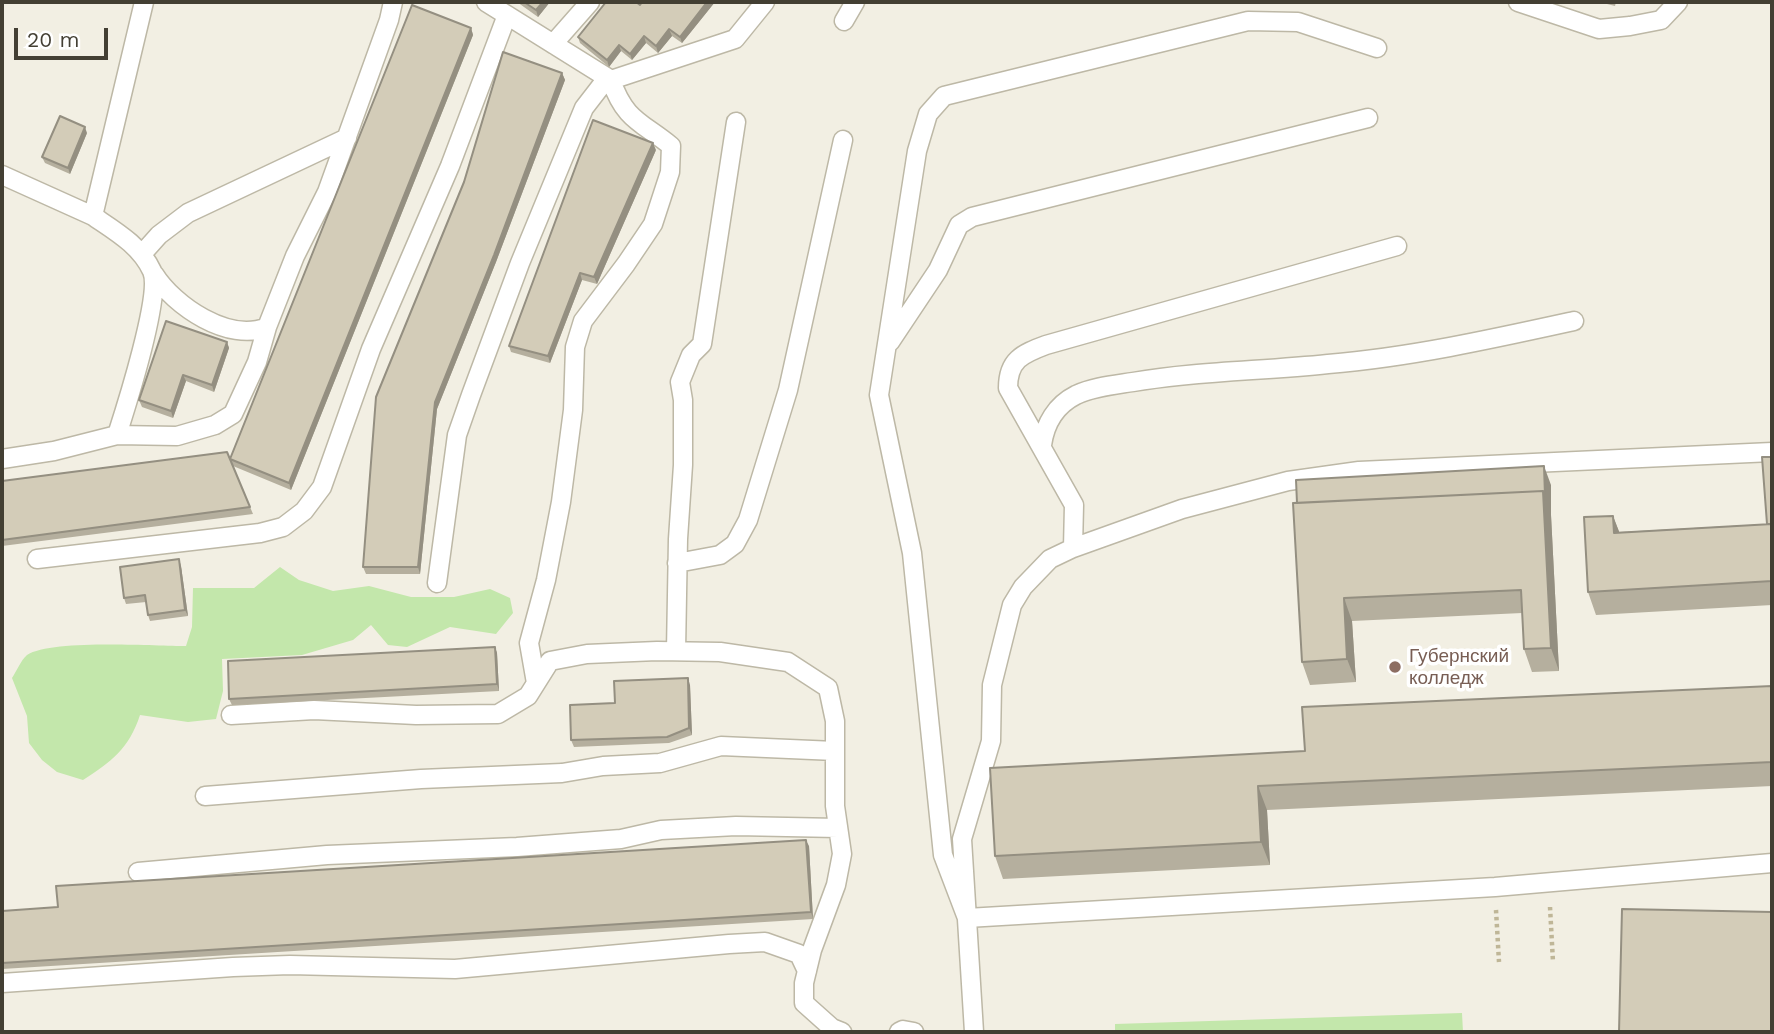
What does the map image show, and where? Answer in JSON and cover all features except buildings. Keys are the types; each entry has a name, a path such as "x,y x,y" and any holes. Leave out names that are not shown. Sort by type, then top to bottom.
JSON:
{"lane":[{"path":"93,216 144,2"},
{"path":"2,459 54,451 117,435 177,436 215,425 233,414 257,362 267,327 295,256 327,192 389,20 393,2"},
{"path":"486,2 611,80 623,107 639,124 671,146 670,172 653,224 583,321 575,347 573,410 561,502 546,580 529,643 536,683"},
{"path":"553,44 590,2"},
{"path":"437,583 457,435 520,263 583,108 601,86 611,80 734,39 765,2"},
{"path":"844,21 855,2"},
{"path":"1518,2 1599,29 1661,20 1678,2"},
{"path":"37,559 260,533 283,527 304,511 322,487 370,349 450,166 506,15"},
{"path":"967,918 943,855 912,553 879,394 917,151 928,114 944,96 1248,21 1298,23 1377,48"},
{"path":"887,347 938,270 959,225 972,216 1368,118"},
{"path":"677,651 677,564 683,465 683,400 680,382 691,355 702,344 736,122"},
{"path":"142,254 159,235 188,213 347,138"},
{"path":"677,564 720,555 736,544 748,520 788,390 843,140"},
{"path":"2,175 93,216 122,236 142,254 164,290 178,302 224,327 244,333 267,327"},
{"path":"1073,548 1074,505 1008,388 1008,373 1016,359 1030,351 1397,246"},
{"path":"117,435 138,372 154,274"},
{"path":"1042,445 1044,433 1058,407 1076,395 1110,386 1176,376 1365,360 1460,346 1574,321"},
{"path":"974,1032 962,838 991,741 992,685 1012,604 1023,587 1050,558 1182,509 1288,481 1359,471 1772,452"},
{"path":"231,715 314,710 416,715 498,714 528,696 550,661 587,654 720,652 788,662 828,688 835,721 835,806 842,854 836,885 807,971 804,1003 832,1028 842,1032"},
{"path":"205,796 421,779 562,773 603,766 660,763 721,746 835,751"},
{"path":"138,872 327,855 517,847 608,840 661,830 736,826 838,828"},
{"path":"967,918 1495,887 1772,863"},
{"path":"2,983 290,965 455,969 716,945 765,943 799,954 807,971"},
{"path":"899,1032 914,1032"}],"path":[{"path":"1549,882 1553,962"},
{"path":"1495,887 1499,962"}],"green space":[{"path":"280,567 299,580 333,591 369,586 411,597 454,597 490,589 510,598 513,613 496,634 450,627 407,647 388,645 371,625 353,640 302,655 222,659 223,691 216,719 188,722 140,715 136,727 118,754 83,780 57,772 42,760 29,743 27,716 12,678 27,655 39,650 79,645 186,646 192,627 193,588 254,588"},
{"path":"1462,1013 1463,1032 1115,1032 1115,1024"}],"place":[{"name":"Губернский колледж","path":"1395,667"}]}
